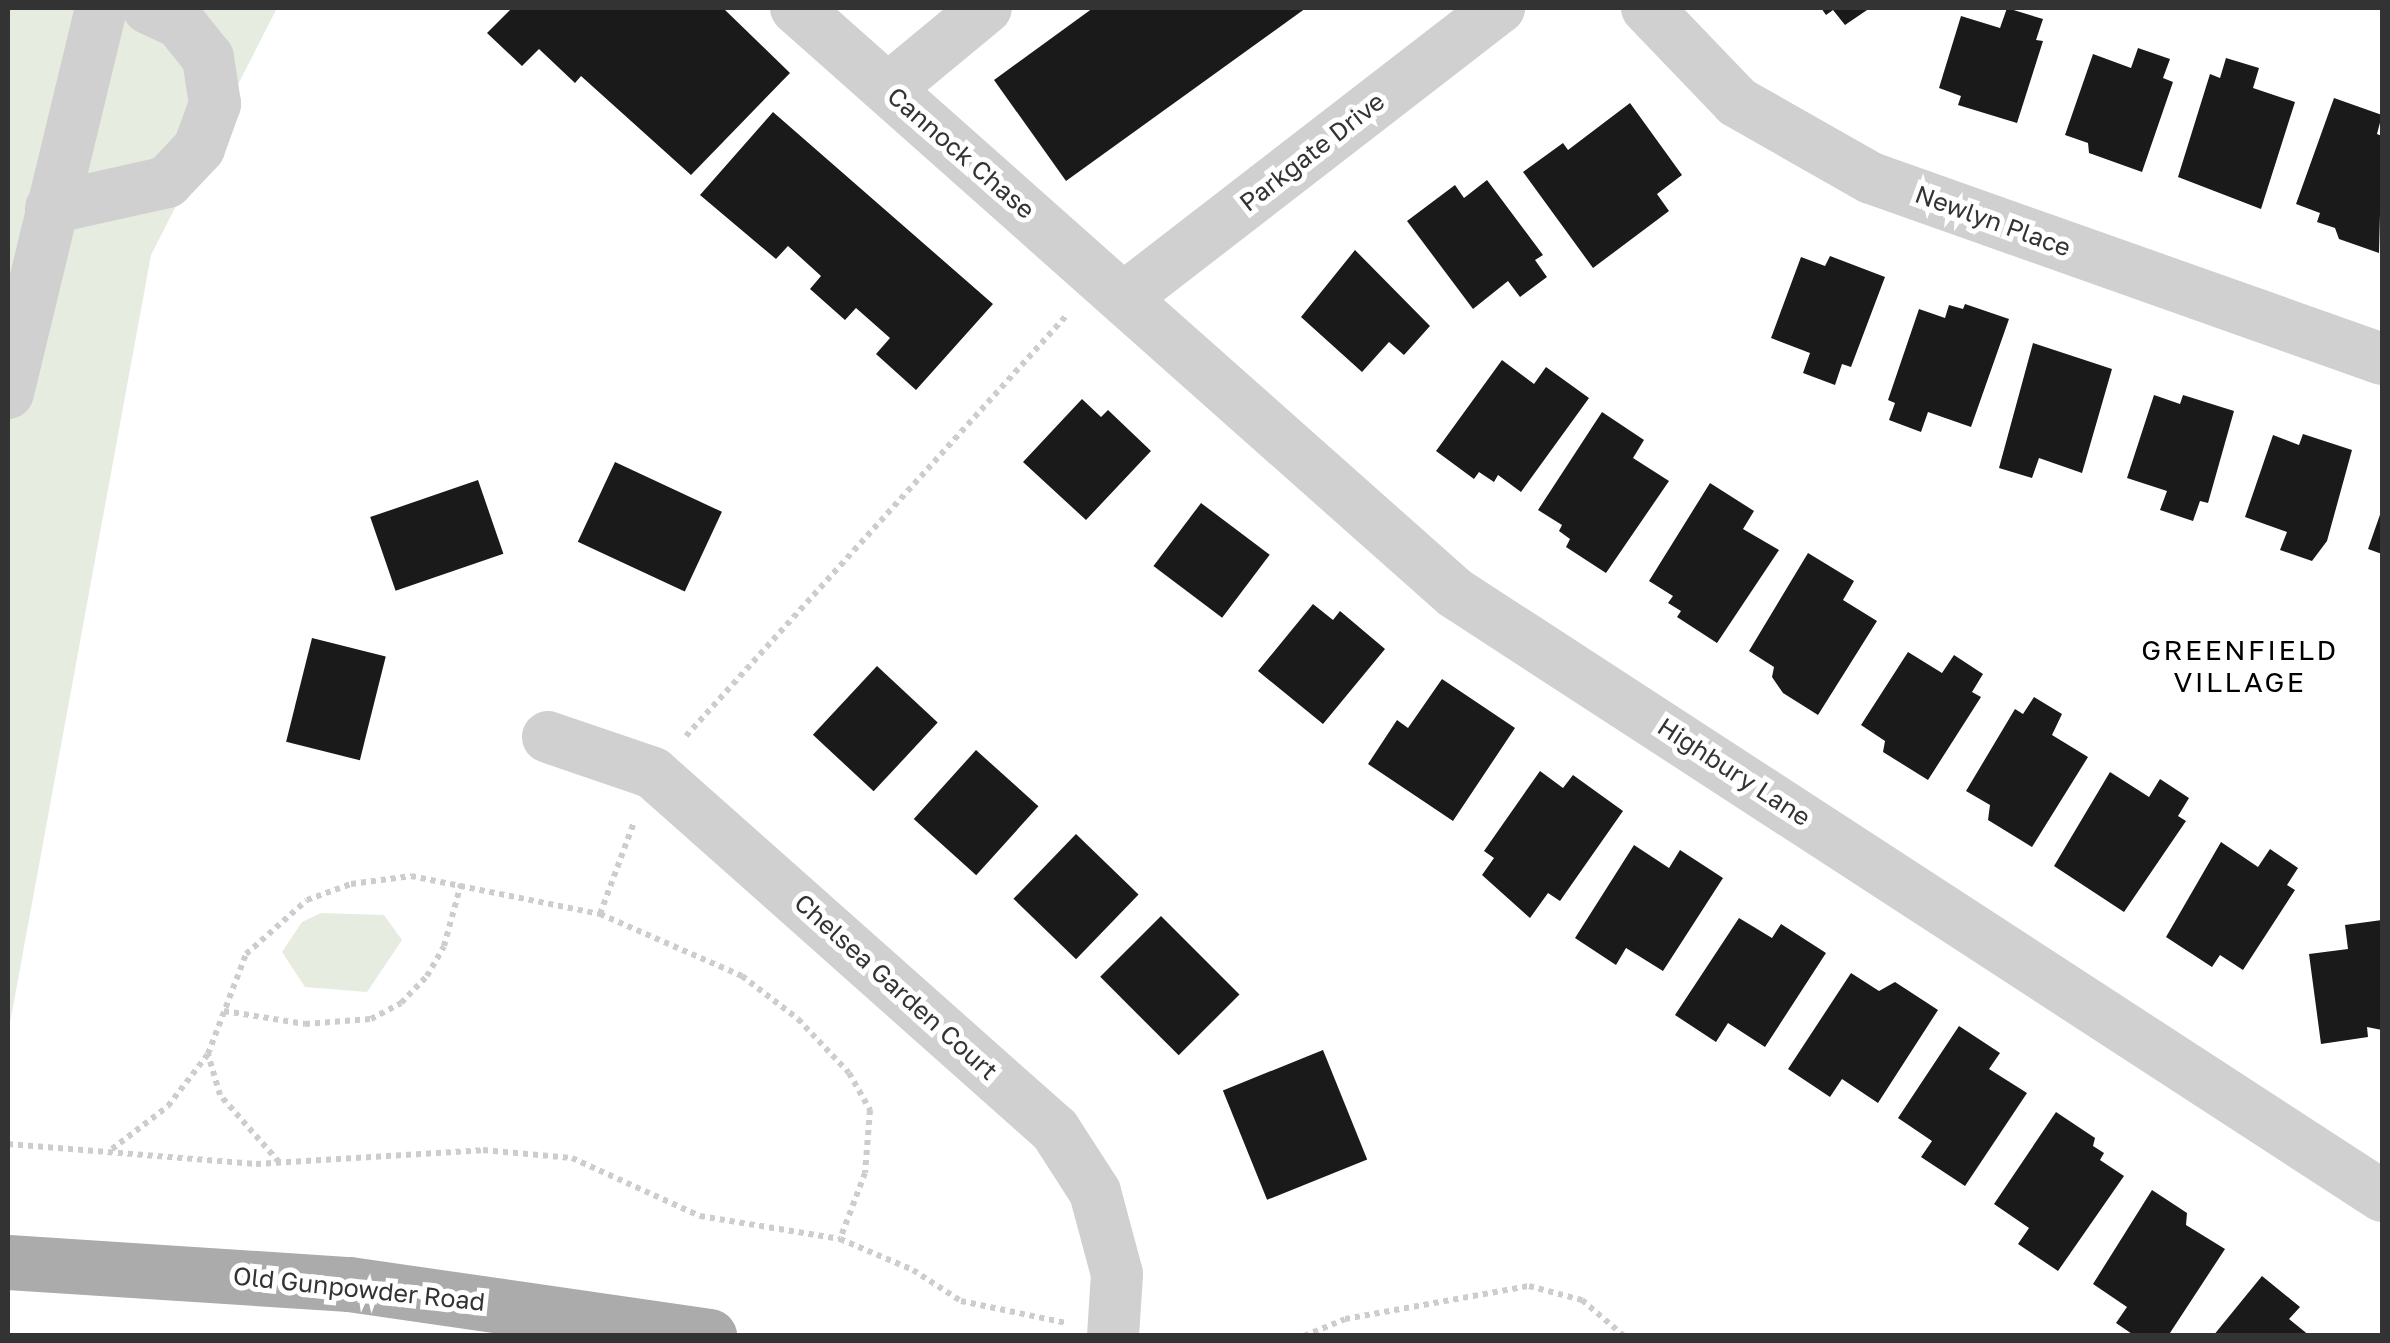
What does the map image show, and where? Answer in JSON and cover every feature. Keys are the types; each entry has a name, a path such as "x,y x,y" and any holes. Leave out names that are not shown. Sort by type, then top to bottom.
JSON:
{"main road":[{"name":"Old Gunpowder Road","path":"8,1262 350,1284 709,1336"}],"street":[{"path":"8,393 102,8"},
{"path":"51,208 167,182 200,148 215,104 208,58 180,23 148,8"},
{"name":"Cannock Chase","path":"796,8 1113,287"},
{"name":"Parkgate Drive","path":"1113,287 1499,8"},
{"name":"Newlyn Place","path":"1647,8 1737,102 1872,178 2382,359"},
{"path":"888,89 981,9"},
{"name":"Highbury Lane","path":"1113,287 1454,593 2382,1196"},
{"name":"Chelsea Garden Court","path":"548,737 653,774 1055,1130 1095,1192 1116,1274 1114,1335"}],"path":[{"path":"600,914 653,774 1113,287"},
{"path":"111,1150 168,1106 208,1054 246,954 307,900 351,884 411,876 600,914 742,976 798,1019 850,1072 870,1110 871,1141 840,1240"},
{"path":"223,1010 305,1024 371,1019 427,976 444,946 461,884"},
{"path":"208,1054 220,1095 280,1162"},
{"path":"8,1144 280,1162 483,1150 572,1158 700,1216 840,1240 913,1270 961,1301 1114,1335"},
{"path":"1304,1336 1345,1319 1529,1286 1582,1300 1624,1336"}],"shaded area":[{"path":"8,8 277,8 151,255 8,1034"},
{"path":"321,913 384,915 402,940 367,992 305,987 282,952 302,922"}],"building":[{"path":"512,8 723,8 790,73 691,175 581,76 575,83 539,49 522,66 487,33"},
{"path":"1093,8 1306,8 1066,181 994,80"},
{"path":"1821,8 1870,8 1845,25 1833,10 1826,15"},
{"path":"2007,8 2043,19 2036,40 2043,41 2017,123 1958,105 1961,96 1939,88 1961,16 2000,28"},
{"path":"2138,48 2170,59 2163,78 2173,82 2142,172 2089,153 2088,143 2065,135 2093,54 2131,68"},
{"path":"2226,58 2259,68 2253,88 2295,102 2261,209 2178,177 2210,74 2220,78"},
{"path":"2334,98 2382,115 2377,134 2382,136 2379,253 2339,239 2335,228 2317,222 2320,213 2296,204"},
{"path":"1630,103 1682,175 1657,194 1669,211 1593,268 1523,172 1563,143 1568,150"},
{"path":"773,112 993,304 916,390 876,354 890,338 856,308 845,320 810,289 821,276 788,246 776,259 700,195"},
{"path":"1487,180 1543,255 1535,260 1547,277 1520,297 1508,281 1473,309 1407,221 1455,185 1464,198"},
{"path":"1355,250 1430,326 1404,355 1389,342 1362,372 1301,317"},
{"path":"1830,256 1885,277 1851,367 1842,364 1835,385 1803,373 1810,353 1771,338 1801,257 1825,266"},
{"path":"1965,304 2009,319 1971,427 1928,412 1921,432 1889,420 1895,403 1888,400 1919,309 1945,318 1949,305 1963,309"},
{"path":"2033,343 2112,369 2082,473 2039,458 2032,478 1999,468"},
{"path":"1502,360 1534,384 1546,367 1589,398 1521,492 1498,475 1494,482 1479,472 1474,479 1436,451"},
{"path":"2154,395 2180,404 2183,395 2234,411 2208,503 2200,501 2193,521 2160,510 2167,491 2127,478"},
{"path":"1082,399 1101,417 1108,410 1151,451 1086,520 1023,462"},
{"path":"1602,412 1644,440 1633,458 1669,481 1606,573 1566,547 1570,539 1559,531 1562,525 1538,510"},
{"path":"2303,434 2352,450 2327,541 2312,561 2280,550 2287,532 2245,517 2273,435 2299,445"},
{"path":"615,462 722,512 685,592 578,542"},
{"path":"478,480 503,554 396,591 370,517"},
{"path":"1710,483 1754,511 1743,529 1779,550 1717,643 1677,617 1681,611 1668,603 1673,596 1649,581"},
{"path":"1201,503 1270,555 1222,618 1153,566"},
{"path":"2382,509 2382,554 2368,549"},
{"path":"1808,553 1854,581 1843,600 1877,621 1818,715 1783,693 1772,677 1774,667 1749,651"},
{"path":"1313,604 1333,620 1340,611 1385,649 1323,724 1258,671"},
{"path":"312,638 386,656 360,760 286,742"},
{"path":"1908,652 1942,673 1954,655 1983,674 1972,692 1981,697 1928,780 1883,752 1885,741 1861,725"},
{"path":"877,666 938,723 874,791 813,735"},
{"path":"1442,679 1515,728 1453,821 1368,764 1397,720 1408,728"},
{"path":"2034,697 2062,714 2052,735 2088,757 2032,847 1988,820 1990,805 1966,791 2015,709 2023,714"},
{"path":"976,750 1038,806 976,875 914,819"},
{"path":"1540,771 1563,788 1573,775 1623,811 1560,901 1548,893 1530,918 1482,875 1494,858 1484,851"},
{"path":"2110,772 2149,797 2160,779 2189,798 2178,816 2186,821 2124,912 2054,866"},
{"path":"1076,834 1139,894 1076,959 1013,899"},
{"path":"2221,842 2258,867 2270,849 2298,868 2287,885 2295,890 2243,970 2220,955 2212,967 2166,937"},
{"path":"1634,845 1669,868 1680,850 1723,878 1663,971 1626,948 1616,965 1575,938"},
{"path":"1161,916 1239,994 1179,1055 1100,977"},
{"path":"1739,918 1772,938 1781,924 1826,953 1765,1047 1728,1023 1716,1042 1675,1015"},
{"path":"2382,920 2382,1030 2367,1027 2368,1037 2321,1044 2309,954 2348,949 2345,925"},
{"path":"1851,973 1879,991 1895,982 1938,1010 1878,1103 1842,1079 1830,1097 1788,1069"},
{"path":"1959,1026 2000,1053 1989,1069 2027,1093 1965,1186 1921,1157 1932,1141 1898,1118"},
{"path":"1323,1050 1367,1159 1267,1200 1223,1090"},
{"path":"2056,1112 2095,1138 2093,1146 2104,1153 2100,1160 2124,1176 2058,1271 2018,1244 2029,1228 1994,1204"},
{"path":"2152,1190 2187,1213 2186,1225 2225,1249 2168,1336 2135,1336 2116,1323 2127,1307 2093,1284"},
{"path":"2262,1276 2300,1307 2289,1319 2310,1336 2213,1336"}],"district":[{"name":"GREENFIELD VILLAGE","path":"2240,666"}]}
